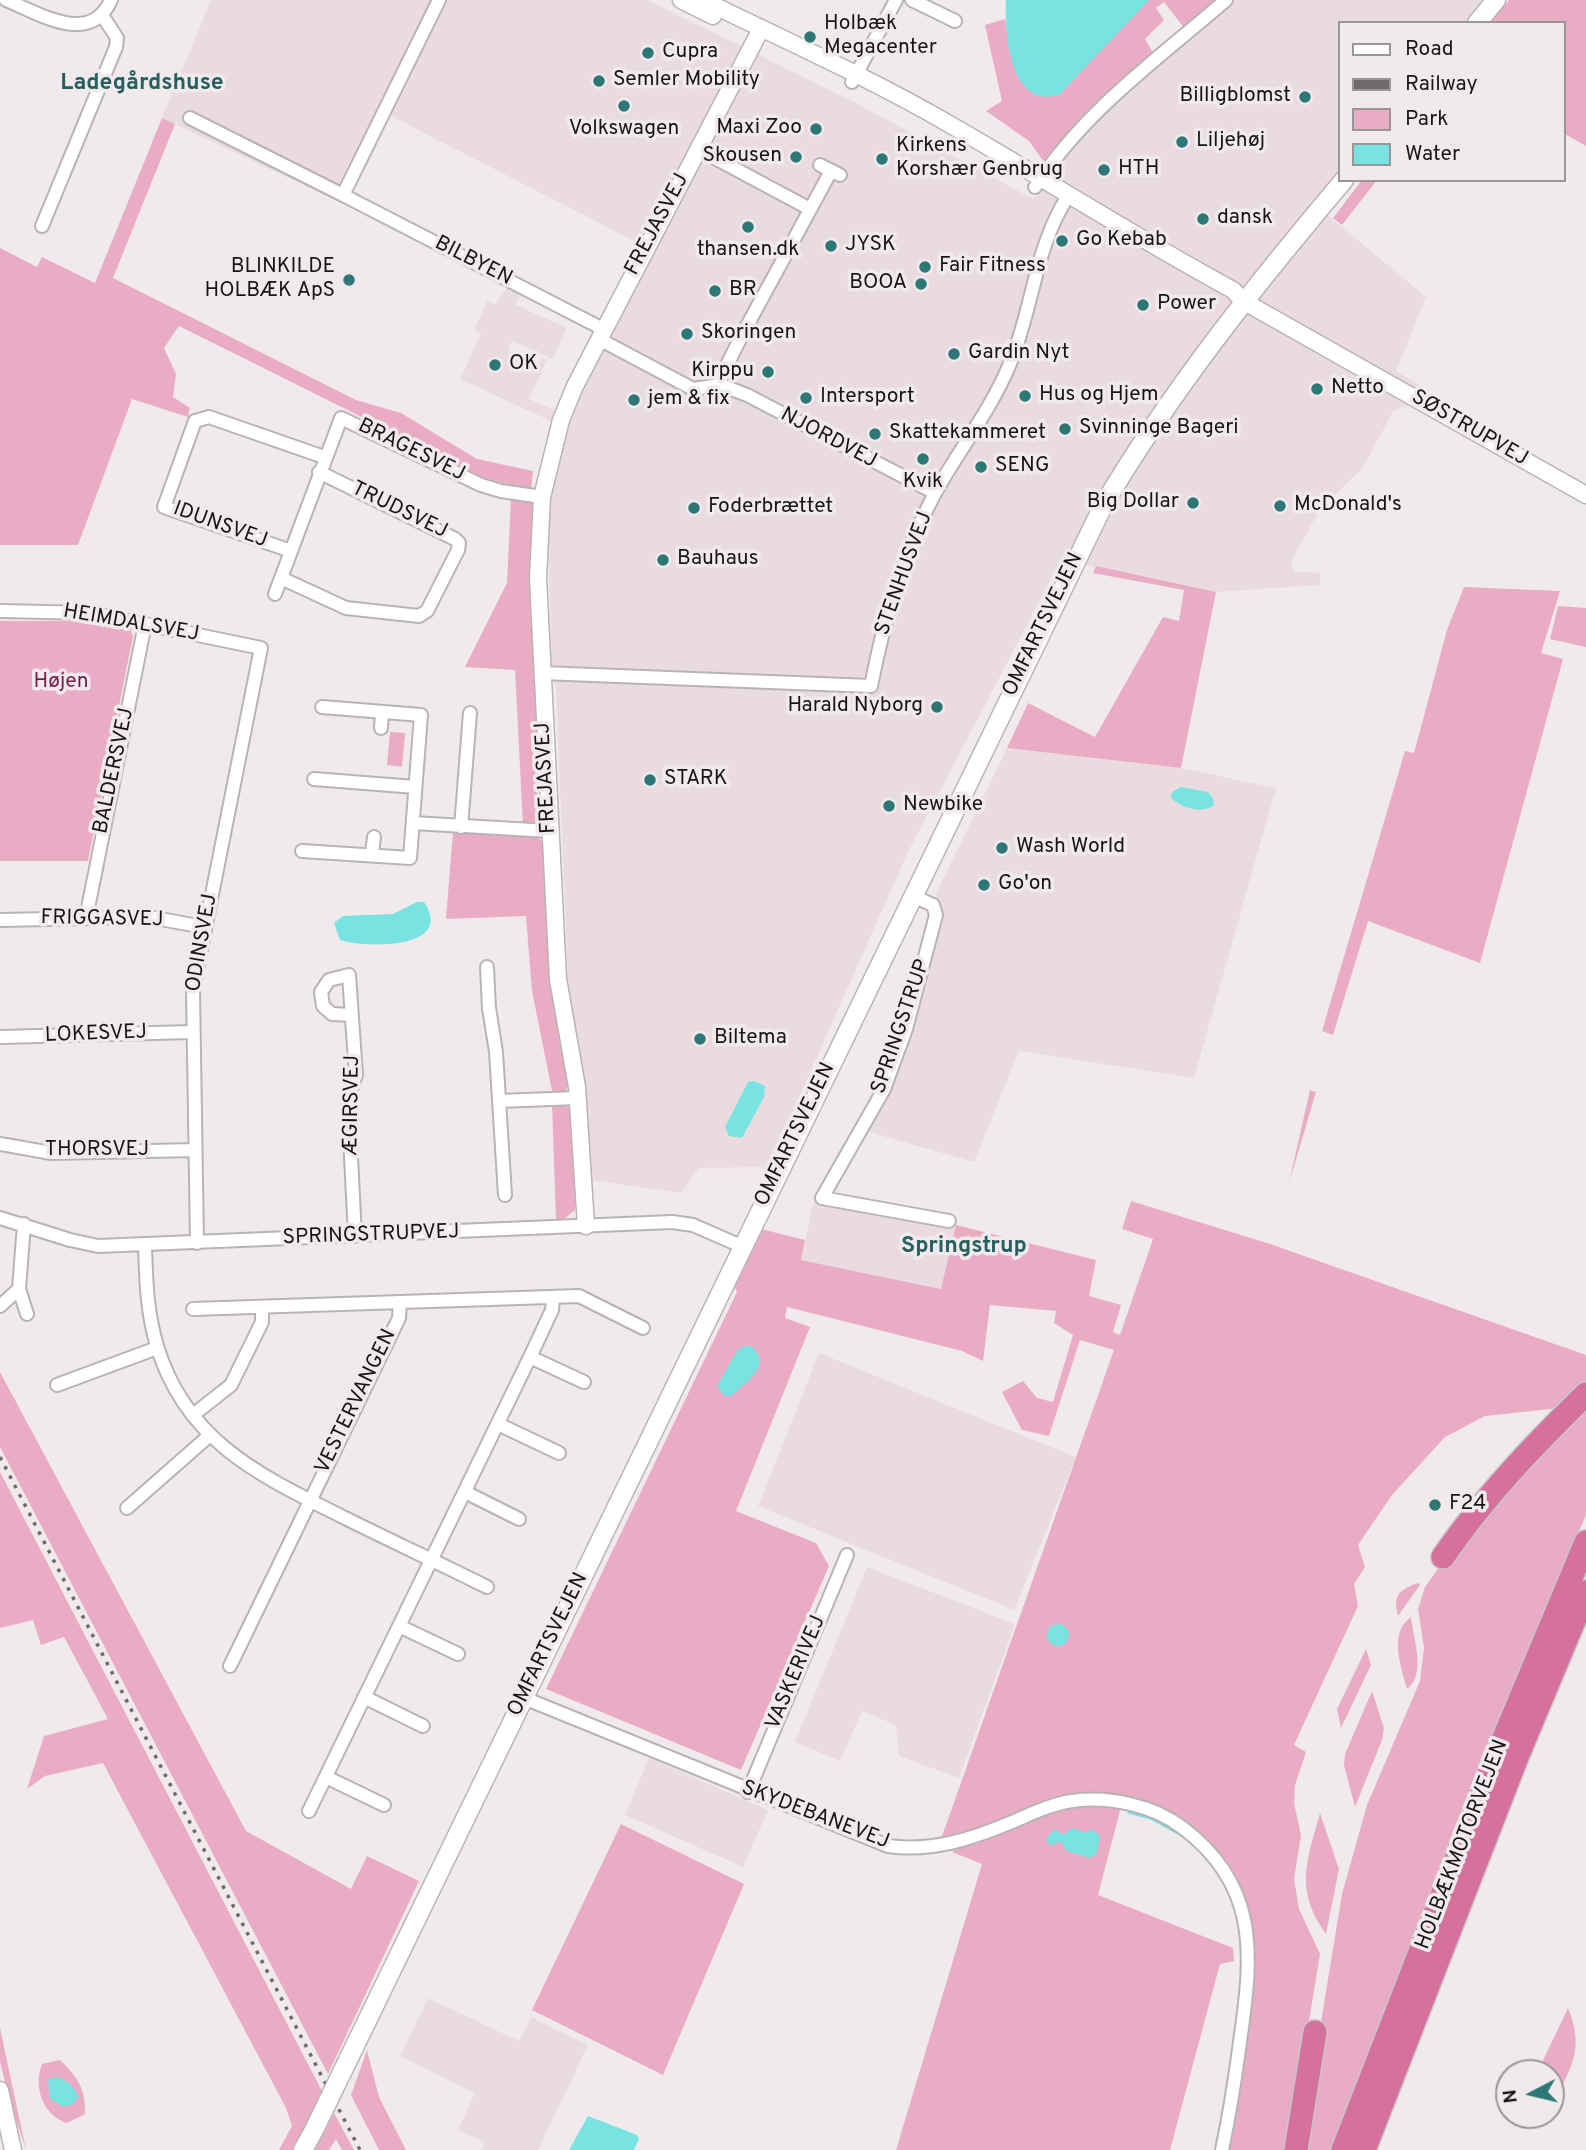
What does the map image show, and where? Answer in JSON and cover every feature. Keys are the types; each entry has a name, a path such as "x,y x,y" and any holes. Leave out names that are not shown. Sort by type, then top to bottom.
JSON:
{"highway":[{"path":"1443,1557 1505,1477 1586,1394"},
{"name":"HOLBÆKMOTORVEJEN","path":"1343,2150 1498,1752 1586,1542"},
{"name":"HOLBÆKMOTORVEJEN","path":"1364,2150 1517,1757 1586,1592"},
{"path":"1296,2150 1315,2032"}],"main road":[{"path":"1479,21 1496,0"},
{"name":"OMFARTSVEJEN","path":"304,2150 741,1246 1104,504 1161,412 1243,301 1342,182"}],"street":[{"path":"6,0 72,25 86,25 102,15 111,0"},
{"path":"343,195 439,0"},
{"path":"681,0 855,78 1228,298 1243,301"},
{"path":"703,0 759,34"},
{"path":"855,78 897,0"},
{"path":"912,0 955,21"},
{"path":"1037,183 1081,130 1149,62 1226,0"},
{"path":"42,226 116,47 117,38 102,15"},
{"name":"FREJASVEJ","path":"586,1226 578,1098 572,1048 559,992 538,578 542,497 561,420 601,334 759,34"},
{"name":"BILBYEN","path":"190,118 343,195 601,334"},
{"name":"FREJASVEJ","path":"698,149 810,209"},
{"path":"601,334 693,389 721,385 721,377 830,170"},
{"name":"STENHUSVEJ","path":"542,673 871,686 892,596 935,493 1000,386 1027,314 1039,257 1065,200"},
{"name":"SØSTRUPVEJ","path":"1243,301 1586,495"},
{"name":"NJORDVEJ","path":"721,385 747,395 935,493"},
{"name":"IDUNSVEJ","path":"291,551 164,507 195,421 202,418 209,417 324,457"},
{"name":"BRAGESVEJ","path":"275,594 337,422 346,419 481,485 542,497"},
{"name":"TRUDSVEJ","path":"281,578 346,608 419,616 427,611 458,550 459,543 455,539 319,472"},
{"name":"HEIMDALSVEJ","path":"0,611 77,611 261,649"},
{"name":"BALDERSVEJ","path":"86,918 145,624"},
{"name":"ODINSVEJ","path":"197,1242 192,1032 194,980 261,649"},
{"path":"302,851 365,857 372,853 410,858 421,715 322,707"},
{"path":"381,728 382,712"},
{"path":"461,827 470,713"},
{"path":"314,779 415,787"},
{"path":"413,823 550,831"},
{"path":"372,853 374,837"},
{"name":"SPRINGSTRUP","path":"913,896 933,905 936,915 906,1029 879,1099 822,1198 949,1221"},
{"name":"FRIGGASVEJ","path":"0,920 159,918 204,927"},
{"path":"487,967 505,1195"},
{"name":"ÆGIRSVEJ","path":"352,1015 356,1075 348,1097 355,1237"},
{"name":"LOKESVEJ","path":"0,1037 192,1032"},
{"path":"499,1101 578,1098"},
{"name":"THORSVEJ","path":"0,1144 51,1153 195,1150"},
{"name":"SPRINGSTRUPVEJ","path":"0,1218 92,1245 145,1246 681,1223 703,1228 741,1246"},
{"path":"24,1224 19,1289 27,1314"},
{"name":"VESTERVANGEN","path":"145,1246 147,1296 157,1348 175,1388 209,1435 252,1471 487,1587"},
{"path":"0,1306 19,1289"},
{"name":"VESTERVANGEN","path":"193,1309 579,1296 643,1328"},
{"path":"309,1811 530,1357 552,1310 553,1298"},
{"name":"VESTERVANGEN","path":"230,1666 399,1318 400,1303"},
{"path":"193,1415 231,1385 262,1322 262,1308"},
{"path":"57,1384 157,1348"},
{"path":"530,1357 584,1382"},
{"path":"498,1424 559,1454"},
{"path":"127,1508 209,1435"},
{"path":"465,1492 519,1519"},
{"name":"VASKERIVEJ","path":"748,1792 846,1555"},
{"path":"399,1626 458,1654"},
{"path":"364,1697 423,1726"},
{"name":"SKYDEBANEVEJ","path":"523,1698 748,1792 877,1843 900,1848 951,1844 1074,1801 1124,1803 1155,1811 1176,1822 1206,1847 1227,1874 1243,1911 1249,1940 1246,2001 1222,2150"},
{"path":"326,1777 384,1805"},
{"path":"0,2090 13,2150"}],"shaded area":[{"name":"Holbæk Megacenter","path":"211,0 648,0 854,102 1033,199 1094,122 1233,0 1484,0 1468,21 1338,21 1338,175 1312,202 1426,297 1396,371 1427,390 1418,406 1401,407 1393,412 1362,469 1320,509 1291,562 1294,571 1320,573 1320,585 1216,592 1061,560 909,850 768,1167 699,1168 681,1193 590,1180 569,1003 556,690 552,671 547,502 568,426 606,336 652,250 389,115 344,204 162,118"},
{"path":"507,288 520,294 516,305 567,328 552,359 512,341 507,350 539,365 542,358 547,360 529,399 558,412 553,422 460,379 481,334 474,330 487,301 495,304"},
{"path":"1007,748 1181,768 1276,788 1194,1078 1019,1051 974,1162 865,1131 927,965 936,894"},
{"path":"814,1200 956,1225 942,1289 801,1260"},
{"path":"819,1353 1076,1457 1014,1610 758,1506"},
{"path":"867,1567 1015,1624 959,1778 899,1756 896,1725 862,1711 840,1761 795,1742"},
{"path":"649,1758 768,1810 743,1867 625,1815"},
{"path":"428,1998 519,2041 531,2017 588,2045 538,2150 481,2150 484,2142 458,2130 475,2093 400,2056"}],"green space":[{"path":"1149,0 1221,0 1185,29 1164,2 1156,8 1164,20 1145,39 1153,53 1044,162 1029,141 986,111 1002,101 985,25 1005,19 1010,51"},
{"path":"1509,0 1586,0 1586,146 1565,134 1565,21 1492,21"},
{"path":"162,118 175,124 113,278 356,400 401,413 477,459 533,471 531,490 484,478 179,326 164,348 176,374 173,397 190,408 188,417 132,399 78,545 0,545 0,248 37,267 42,257 95,283"},
{"path":"1360,182 1375,182 1342,225 1333,218"},
{"path":"511,498 531,502 535,511 540,722 533,753 540,818 535,826 523,826 515,670 465,667 507,583"},
{"path":"1096,566 1216,592 1181,768 1007,748 1028,703 1095,737 1163,617 1179,621 1184,590 1093,573"},
{"path":"1464,587 1560,591 1541,653 1563,659 1480,963 1368,921 1333,1035 1322,1031 1329,1007 1405,751 1414,753 1447,630"},
{"path":"1558,606 1586,608 1586,647 1550,639"},
{"name":"Højen","path":"0,621 77,621 130,629 133,636 88,861 0,861"},
{"path":"390,732 405,733 402,767 387,765"},
{"path":"453,831 538,838 543,841 548,955 568,1066 566,1091 552,1091 532,991 526,916 446,919"},
{"path":"1310,1090 1316,1092 1289,1183"},
{"path":"552,1106 567,1106 570,1109 575,1210 564,1219 556,1219"},
{"path":"1131,1201 1270,1244 1586,1355 1586,1382 1560,1408 1485,1416 1445,1437 1392,1495 1358,1545 1365,1567 1354,1584 1358,1606 1294,1745 1306,1752 1295,1785 1294,1803 1301,1835 1294,1879 1299,1909 1320,1954 1288,2150 1226,2150 1240,2071 1244,1906 1189,1827 1095,1796 940,1842 1114,1350 1080,1340 1049,1436 1022,1430 1002,1392 1023,1381 1037,1398 1053,1402 1073,1335 1054,1323 1056,1311 990,1305 983,1361 962,1351 787,1307 785,1318 810,1327 736,1511 816,1543 829,1566 741,1770 546,1689 737,1292 734,1286 761,1229 805,1240 801,1260 941,1289 956,1225 1096,1260 1089,1296 1121,1305 1113,1332 1120,1335 1153,1239 1122,1229"},
{"path":"0,1372 246,1831 351,1889 367,1856 419,1881 328,2074 0,1447"},
{"path":"1586,1399 1586,1515 1515,1679 1330,2150 1300,2150 1342,1894 1367,1805 1420,1681 1424,1648 1418,1609 1425,1587 1445,1559"},
{"path":"0,1472 322,2091 294,2150 279,2150 292,2126 286,2108 103,1763 45,1776 27,1789 44,1736 108,1719 64,1637 41,1645 33,1620 0,1628"},
{"path":"1418,1583 1420,1585 1398,1616 1396,1603 1399,1595 1406,1588"},
{"path":"1411,1617 1418,1665 1413,1682 1407,1689 1398,1641 1404,1624"},
{"path":"1366,1649 1371,1665 1341,1728 1337,1709"},
{"path":"1372,1691 1384,1728 1382,1740 1355,1807 1344,1765 1345,1754"},
{"path":"1075,1803 1121,1807 1098,1895 1233,1948 1234,1961 1220,1964 1170,2150 896,2150 982,1864 952,1852 972,1841"},
{"path":"1320,1813 1339,1869 1326,1934 1310,1903 1306,1875"},
{"path":"621,1824 744,1884 663,2075 532,2010"},
{"path":"1568,2008 1573,2023 1575,2048 1565,2079 1565,2059 1544,2059"},
{"path":"0,2028 26,2150 0,2061"},
{"path":"367,2050 379,2097 406,2150 379,2150 351,2095"},
{"path":"60,2060 80,2084 85,2105 85,2114 67,2123 46,2107 39,2082 42,2064"},
{"path":"334,2113 354,2150 342,2150 336,2139 329,2150 315,2150"}],"water":[{"path":"1006,0 1149,0 1060,94 1044,97 1031,92 1021,81 1014,66 1009,49"},
{"path":"1181,787 1208,792 1214,800 1213,806 1197,810 1181,805 1171,798 1172,792"},
{"path":"417,902 424,902 431,918 428,929 418,937 386,944 340,940 334,923 343,916 393,914"},
{"path":"754,1081 765,1086 764,1097 742,1138 729,1136 725,1127 748,1082"},
{"path":"744,1346 751,1346 757,1353 759,1366 750,1379 731,1396 724,1396 717,1386 737,1351"},
{"path":"1054,1624 1062,1624 1069,1631 1069,1639 1062,1646 1054,1646 1047,1639 1047,1631"},
{"path":"1072,1828 1087,1833 1090,1829 1100,1835 1097,1853 1090,1858 1067,1851 1060,1841 1051,1846 1046,1840 1054,1829 1063,1835"},
{"path":"58,2077 69,2083 79,2096 73,2104 63,2107 50,2099 48,2079"},
{"path":"588,2116 637,2135 639,2139 634,2150 569,2150"}],"waterway":[{"path":"1129,1812 1151,1818 1182,1835"}],"railway":[{"path":"0,1457 360,2150"}],"place":[{"name":"Holbæk Megacenter","path":"810,37"},
{"name":"Cupra","path":"648,53"},
{"name":"Semler Mobility","path":"599,81"},
{"name":"Billigblomst","path":"1305,97"},
{"name":"Volkswagen","path":"624,106"},
{"name":"Maxi Zoo","path":"816,129"},
{"name":"Liljehøj","path":"1182,142"},
{"name":"Skousen","path":"796,157"},
{"name":"Kirkens Korshær Genbrug","path":"882,159"},
{"name":"HTH","path":"1104,170"},
{"name":"dansk","path":"1203,219"},
{"name":"thansen.dk","path":"748,227"},
{"name":"Go Kebab","path":"1062,241"},
{"name":"JYSK","path":"831,246"},
{"name":"Fair Fitness","path":"925,267"},
{"name":"BLINKILDE HOLBÆK ApS","path":"349,280"},
{"name":"BOOA","path":"921,284"},
{"name":"BR","path":"715,291"},
{"name":"Power","path":"1143,305"},
{"name":"Skoringen","path":"687,334"},
{"name":"Gardin Nyt","path":"954,354"},
{"name":"OK","path":"495,365"},
{"name":"Kirppu","path":"768,372"},
{"name":"Netto","path":"1317,389"},
{"name":"Hus og Hjem","path":"1025,396"},
{"name":"Intersport","path":"806,398"},
{"name":"jem & fix","path":"634,400"},
{"name":"Svinninge Bageri","path":"1065,429"},
{"name":"Skattekammeret","path":"875,434"},
{"name":"Kvik","path":"923,459"},
{"name":"SENG","path":"981,467"},
{"name":"Big Dollar","path":"1193,503"},
{"name":"McDonald's","path":"1280,506"},
{"name":"Foderbrættet","path":"694,508"},
{"name":"Bauhaus","path":"663,560"},
{"name":"Harald Nyborg","path":"937,707"},
{"name":"STARK","path":"650,780"},
{"name":"Newbike","path":"889,806"},
{"name":"Wash World","path":"1002,848"},
{"name":"Go'on","path":"984,885"},
{"name":"Biltema","path":"700,1039"},
{"name":"F24","path":"1435,1505"}],"district":[{"name":"Ladegårdshuse","path":"142,84"},
{"name":"Springstrup","path":"964,1247"}]}
